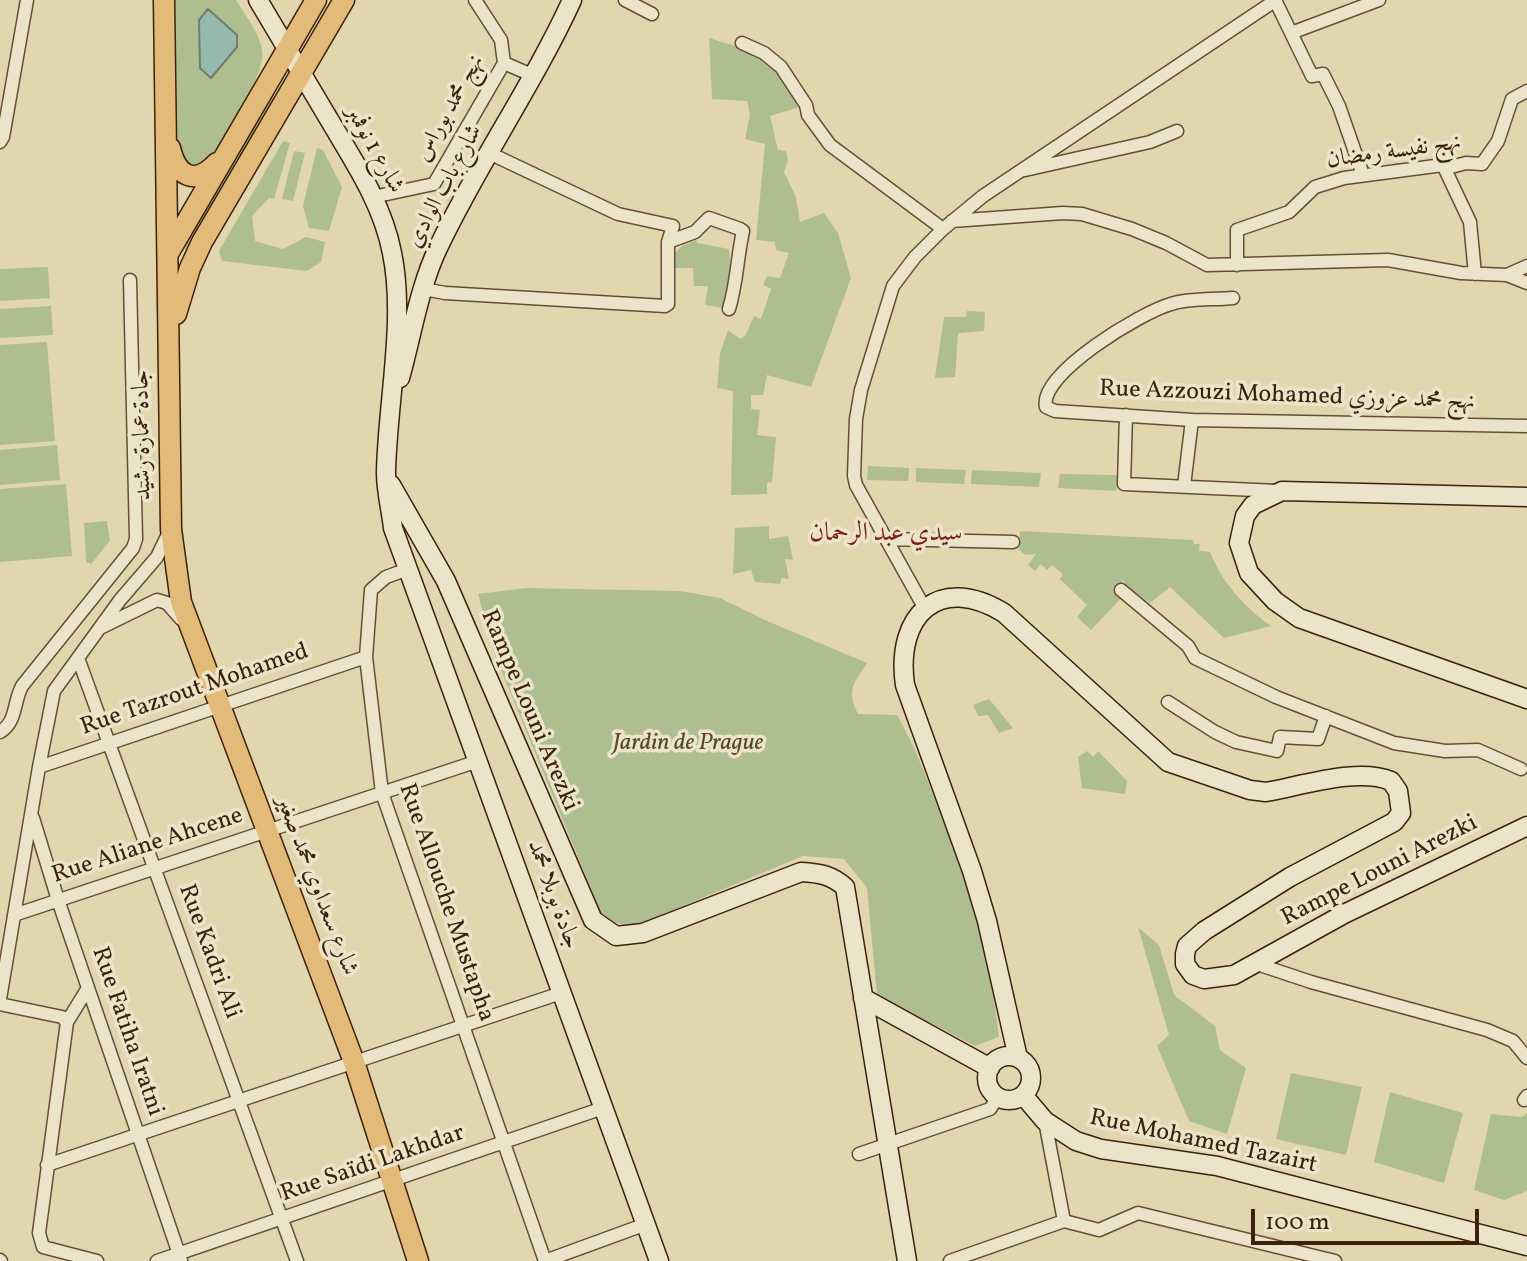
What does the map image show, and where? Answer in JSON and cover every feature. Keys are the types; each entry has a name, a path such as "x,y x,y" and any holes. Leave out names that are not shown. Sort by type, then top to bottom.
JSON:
{"main road":[{"name":"جادة عمارة رشيد","path":"164,0 171,529"},
{"path":"169,253 316,0"},
{"path":"169,341 185,283 202,242 344,0"},
{"path":"168,140 174,163 183,173 191,176 205,175 222,158"},
{"name":"شارع سعداوي محمد صغير","path":"171,529 176,578 190,631 354,1062 418,1261"}],"street":[{"path":"2,139 27,0"},
{"name":"شارع 1 نوفمبر","path":"258,0 373,197 393,255 396,294 392,409"},
{"name":"نهج محمد بوراس","path":"373,197 434,184 504,63 501,40 475,0"},
{"name":"شارع باب الوادي","path":"392,409 438,248 534,76 572,0"},
{"path":"625,0 652,14"},
{"path":"1018,1058 1003,1057 990,1068 989,1087 998,1097 1008,1100 1023,1095 1030,1085 1030,1069 1018,1058 979,896 905,685 902,667 905,642 924,607 855,481 859,398 893,286 915,257 947,225 1016,172 1276,0 1312,76 1323,74 1339,106 1363,175"},
{"path":"1291,33 1379,0"},
{"path":"742,43 765,52 781,67 806,105 808,115 830,145 947,225 1063,213 1082,214 1132,229 1173,246 1207,265 1388,260 1475,274 1507,275 1527,283"},
{"path":"504,63 534,76"},
{"name":"نهج نفيسة رمضان","path":"1237,265 1237,230 1289,212 1315,187 1363,175 1443,165 1447,168 1466,163 1482,164 1498,141 1512,99 1527,91"},
{"path":"1016,172 1150,142 1177,131"},
{"path":"424,289 445,293 668,304 668,242 673,226 618,214 489,153"},
{"path":"1443,165 1470,222 1475,274"},
{"path":"668,242 695,232 712,217 743,231 736,262 737,283 729,309"},
{"path":"1507,275 1527,266"},
{"path":"0,732 12,722 22,686 133,548 136,539 130,280"},
{"name":"Rue Azzouzi Mohamed نهج محمد عزوزي","path":"1233,298 1172,303 1135,319 1077,359 1046,391 1046,407 1055,411 1192,420 1527,426"},
{"name":"جادة بوبلا محمد","path":"392,409 386,475 393,528 659,1261"},
{"path":"1126,415 1124,484 1527,497"},
{"path":"1184,486 1192,420"},
{"name":"Rampe Louni Arezki","path":"386,475 441,571 593,920 616,936 643,933 801,872 822,873 845,887 863,998"},
{"path":"1282,491 1253,505 1245,516 1239,543 1249,573 1275,601 1299,618 1527,699"},
{"path":"67,1022 62,1017 0,1001 54,691 157,557 171,529"},
{"path":"886,539 1013,542"},
{"path":"410,575 417,562 427,563 441,571"},
{"name":"Rue Allouche Mustapha","path":"410,575 386,577 371,590 366,657 382,793 545,1261"},
{"path":"1121,590 1188,646 1195,658 1276,697 1394,743 1445,751 1478,750 1521,769"},
{"path":"100,628 157,600 167,603 190,631"},
{"name":"Rampe Louni Arezki","path":"924,607 942,600 989,603 1004,613 1168,762 1250,790 1266,792 1362,775 1381,776 1391,781 1400,801 1401,813 1394,822 1290,877 1216,923 1187,946 1185,964 1193,975 1204,979 1234,975 1344,914 1527,826"},
{"name":"Rue Tazrout Mohamed","path":"39,767 366,657"},
{"name":"Rue Kadri Ali","path":"78,658 297,1261"},
{"path":"1168,702 1236,742 1277,751 1280,737 1318,739 1326,716"},
{"name":"Rue Aliane Ahcene","path":"14,915 478,761"},
{"name":"Rue Fatiha Iratni","path":"32,815 180,1257"},
{"path":"1257,964 1311,982 1487,1030 1513,1041 1527,1058"},
{"path":"88,988 67,1022 39,1233 43,1247 97,1261"},
{"path":"47,1165 561,993"},
{"path":"863,998 990,1068"},
{"path":"863,998 907,1261"},
{"name":"Rue Mohamed Tazairt","path":"1023,1095 1045,1121 1076,1141 1101,1149 1217,1166 1525,1244"},
{"path":"859,1154 990,1109 998,1097"},
{"name":"Rue Saïdi Lakhdar","path":"157,1261 180,1257 603,1108"},
{"path":"1045,1121 1064,1221"},
{"path":"950,1261 1064,1221 1099,1230 1138,1213 1335,1261"},
{"path":"545,1261 646,1226"}],"green space":[{"path":"172,0 236,0 255,31 262,51 251,91 210,165 189,172 177,143"},
{"path":"709,38 735,46 742,43 764,53 806,105 770,116 778,150 786,151 788,161 784,172 796,197 800,222 824,213 838,233 851,278 811,387 767,375 763,395 751,395 751,409 760,410 757,435 776,437 772,482 767,483 767,494 731,495 733,391 717,388 720,353 728,330 740,339 745,336 754,316 761,319 771,289 763,285 767,276 780,278 789,253 776,250 775,242 756,240 765,144 745,139 750,115 747,101 712,99"},
{"path":"271,96 275,98 186,250 182,248"},
{"path":"283,141 290,143 274,199 269,198 252,216 255,241 283,249 306,237 325,242 321,262 307,271 222,261 219,251"},
{"path":"317,148 323,150 342,187 329,231 309,228 303,206"},
{"path":"294,151 305,153 293,201 282,199"},
{"path":"696,240 697,243 729,249 732,283 723,308 705,305 708,286 694,286 693,268 674,268 672,256 682,246"},
{"path":"48,267 50,298 0,301 0,269"},
{"path":"51,306 53,335 0,338 0,309"},
{"path":"967,311 985,312 984,331 958,333 955,377 935,378 944,317 966,317"},
{"path":"47,342 55,441 0,445 0,345"},
{"path":"57,445 60,480 0,485 0,450"},
{"path":"868,466 909,468 908,481 867,480"},
{"path":"916,468 966,470 964,484 916,482"},
{"path":"972,470 1041,473 1039,487 971,484"},
{"path":"1060,474 1118,475 1116,491 1058,488"},
{"path":"66,484 72,556 0,562 0,489"},
{"path":"107,521 110,541 91,564 86,562 84,523"},
{"path":"769,526 769,539 788,536 793,560 785,559 789,579 781,578 780,584 755,582 751,570 733,574 735,528"},
{"path":"1020,531 1193,540 1194,544 1200,544 1199,551 1210,552 1227,583 1243,602 1271,626 1224,638 1170,587 1150,603 1128,588 1121,578 1126,593 1091,630 1077,617 1087,605 1060,579 1063,574 1052,565 1047,570 1041,564 1035,571 1028,565 1036,554 1025,555 1019,549"},
{"name":"Jardin de Prague","path":"526,588 680,591 720,598 867,663 853,687 854,706 858,714 897,715 919,759 958,861 976,919 990,978 999,1037 975,1046 877,995 867,888 844,859 803,856 632,927 614,922 601,913 492,648 478,594"},
{"path":"989,699 1013,728 999,733 988,715 978,716 973,705"},
{"path":"1087,751 1093,757 1098,751 1127,781 1125,794 1082,788 1078,757"},
{"path":"1138,927 1159,945 1174,995 1215,1026 1220,1050 1246,1068 1227,1134 1189,1121 1157,1046 1169,1035"},
{"path":"1291,1073 1362,1087 1346,1155 1276,1139"},
{"path":"1390,1092 1463,1113 1444,1183 1374,1162"},
{"path":"1527,1113 1527,1191 1504,1200 1474,1190 1491,1114 1522,1117"}],"water":[{"path":"208,9 237,35 237,47 211,78 200,68 199,20"}],"district":[{"name":"سيدي عبد الرحمان","path":"886,535"}]}
